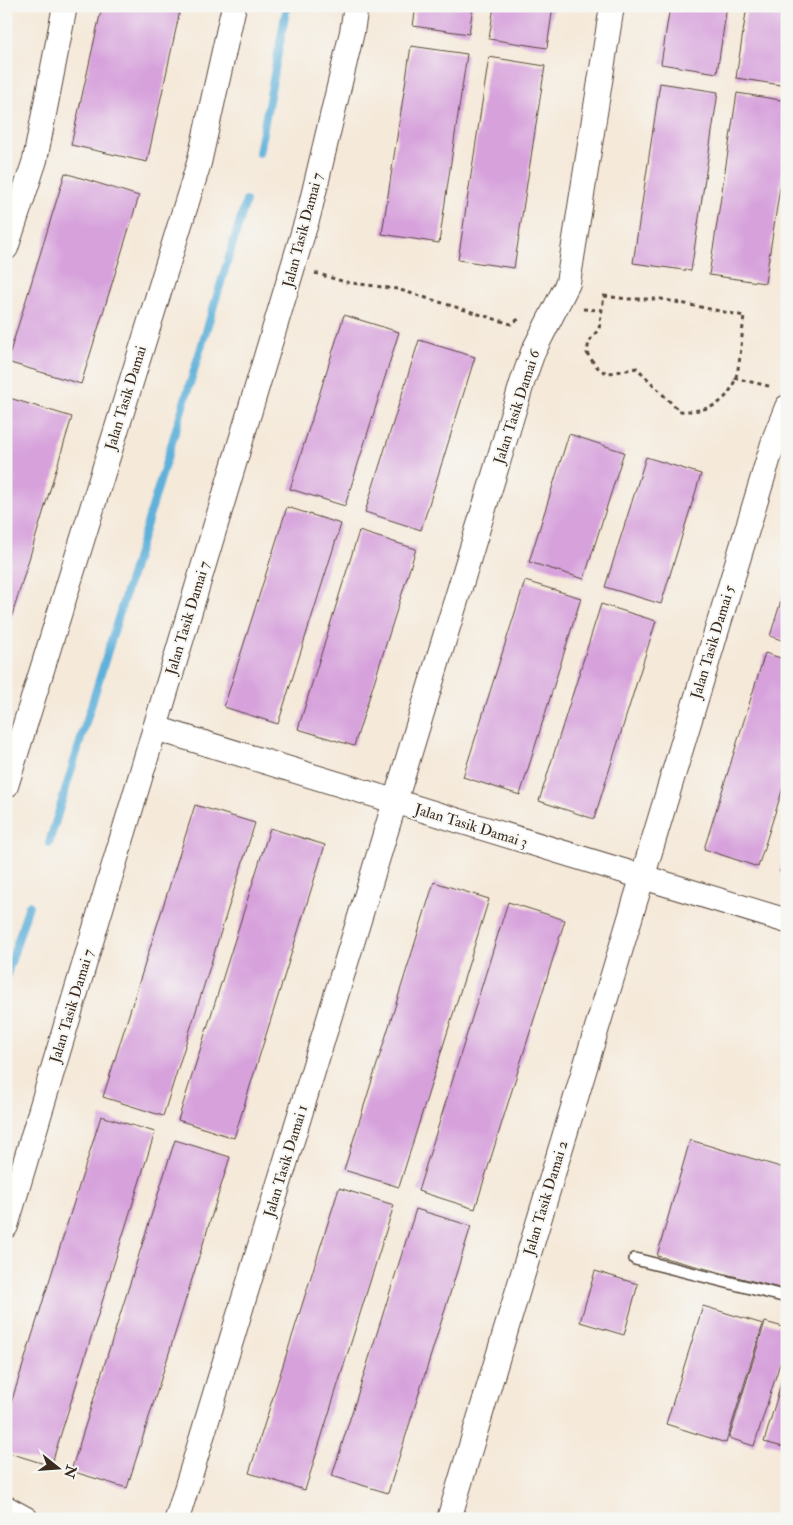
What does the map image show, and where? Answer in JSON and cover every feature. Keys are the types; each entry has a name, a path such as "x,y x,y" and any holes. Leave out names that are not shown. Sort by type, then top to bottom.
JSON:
{"street":[{"path":"6,248 35,160 66,6"},
{"name":"Jalan Tasik Damai","path":"6,786 199,163 234,6"},
{"name":"Jalan Tasik Damai 7","path":"6,1226 309,213 352,32 356,6"},
{"name":"Jalan Tasik Damai 6","path":"395,802 523,380 533,352 568,283 575,250 612,6"},
{"name":"Jalan Tasik Damai 5","path":"642,878 775,436 783,398"},
{"path":"6,729 32,702"},
{"name":"Jalan Tasik Damai 3","path":"156,728 787,921"},
{"name":"Jalan Tasik Damai 1","path":"177,1519 395,802"},
{"name":"Jalan Tasik Damai 2","path":"449,1519 642,878"},
{"path":"6,1508 26,1519"}],"lane":[{"path":"635,1259 787,1297"}],"path":[{"path":"293,267 346,282 397,289 511,324 527,313 549,323"},
{"path":"604,296 627,299 661,299 744,316 734,378 728,396 717,404 698,412 679,411 637,368 607,373 597,369 587,352 589,341 599,329 602,310 604,296"},
{"path":"578,308 602,310"},
{"path":"734,378 783,398"}],"building":[{"path":"6,6 12,6 7,29 6,29"},
{"path":"102,6 181,6 147,162 71,145"},
{"path":"416,6 473,6 469,34 413,26"},
{"path":"494,6 553,6 547,48 489,39"},
{"path":"670,6 727,6 717,73 661,64"},
{"path":"747,6 787,6 787,86 736,78"},
{"path":"411,46 467,54 439,243 382,234"},
{"path":"489,57 545,66 514,268 458,260"},
{"path":"660,83 718,92 691,271 633,263"},
{"path":"737,93 787,101 787,143 765,283 709,275"},
{"path":"65,173 139,196 81,384 7,362"},
{"path":"344,315 399,332 345,506 290,489"},
{"path":"419,340 475,357 421,530 365,512"},
{"path":"6,397 72,417 7,632 6,632"},
{"path":"569,434 624,452 584,579 529,562"},
{"path":"646,457 701,474 661,604 605,587"},
{"path":"287,507 341,524 278,724 224,707"},
{"path":"359,531 416,549 354,746 298,729"},
{"path":"525,581 581,598 520,795 463,777"},
{"path":"787,585 787,642 770,636"},
{"path":"601,604 656,621 594,819 539,801"},
{"path":"765,653 787,660 787,775 758,867 704,849"},
{"path":"195,805 255,823 163,1116 103,1097"},
{"path":"270,828 325,845 234,1138 178,1120"},
{"path":"787,850 787,874 780,872"},
{"path":"434,882 489,899 399,1187 344,1170"},
{"path":"508,902 565,920 475,1209 418,1191"},
{"path":"101,1116 155,1132 51,1466 6,1452 6,1419"},
{"path":"175,1140 230,1157 127,1488 71,1471"},
{"path":"690,1140 787,1169 787,1290 657,1256"},
{"path":"339,1188 394,1205 305,1490 249,1473"},
{"path":"416,1209 471,1226 388,1493 332,1476"},
{"path":"595,1271 638,1284 624,1335 580,1322"},
{"path":"703,1306 763,1324 726,1443 666,1424"},
{"path":"765,1322 787,1328 787,1341 754,1446 729,1438"},
{"path":"787,1367 787,1448 764,1442"}],"waterway":[{"path":"259,153 287,6"},
{"path":"49,843 246,201"},
{"path":"6,978 29,905"}]}
